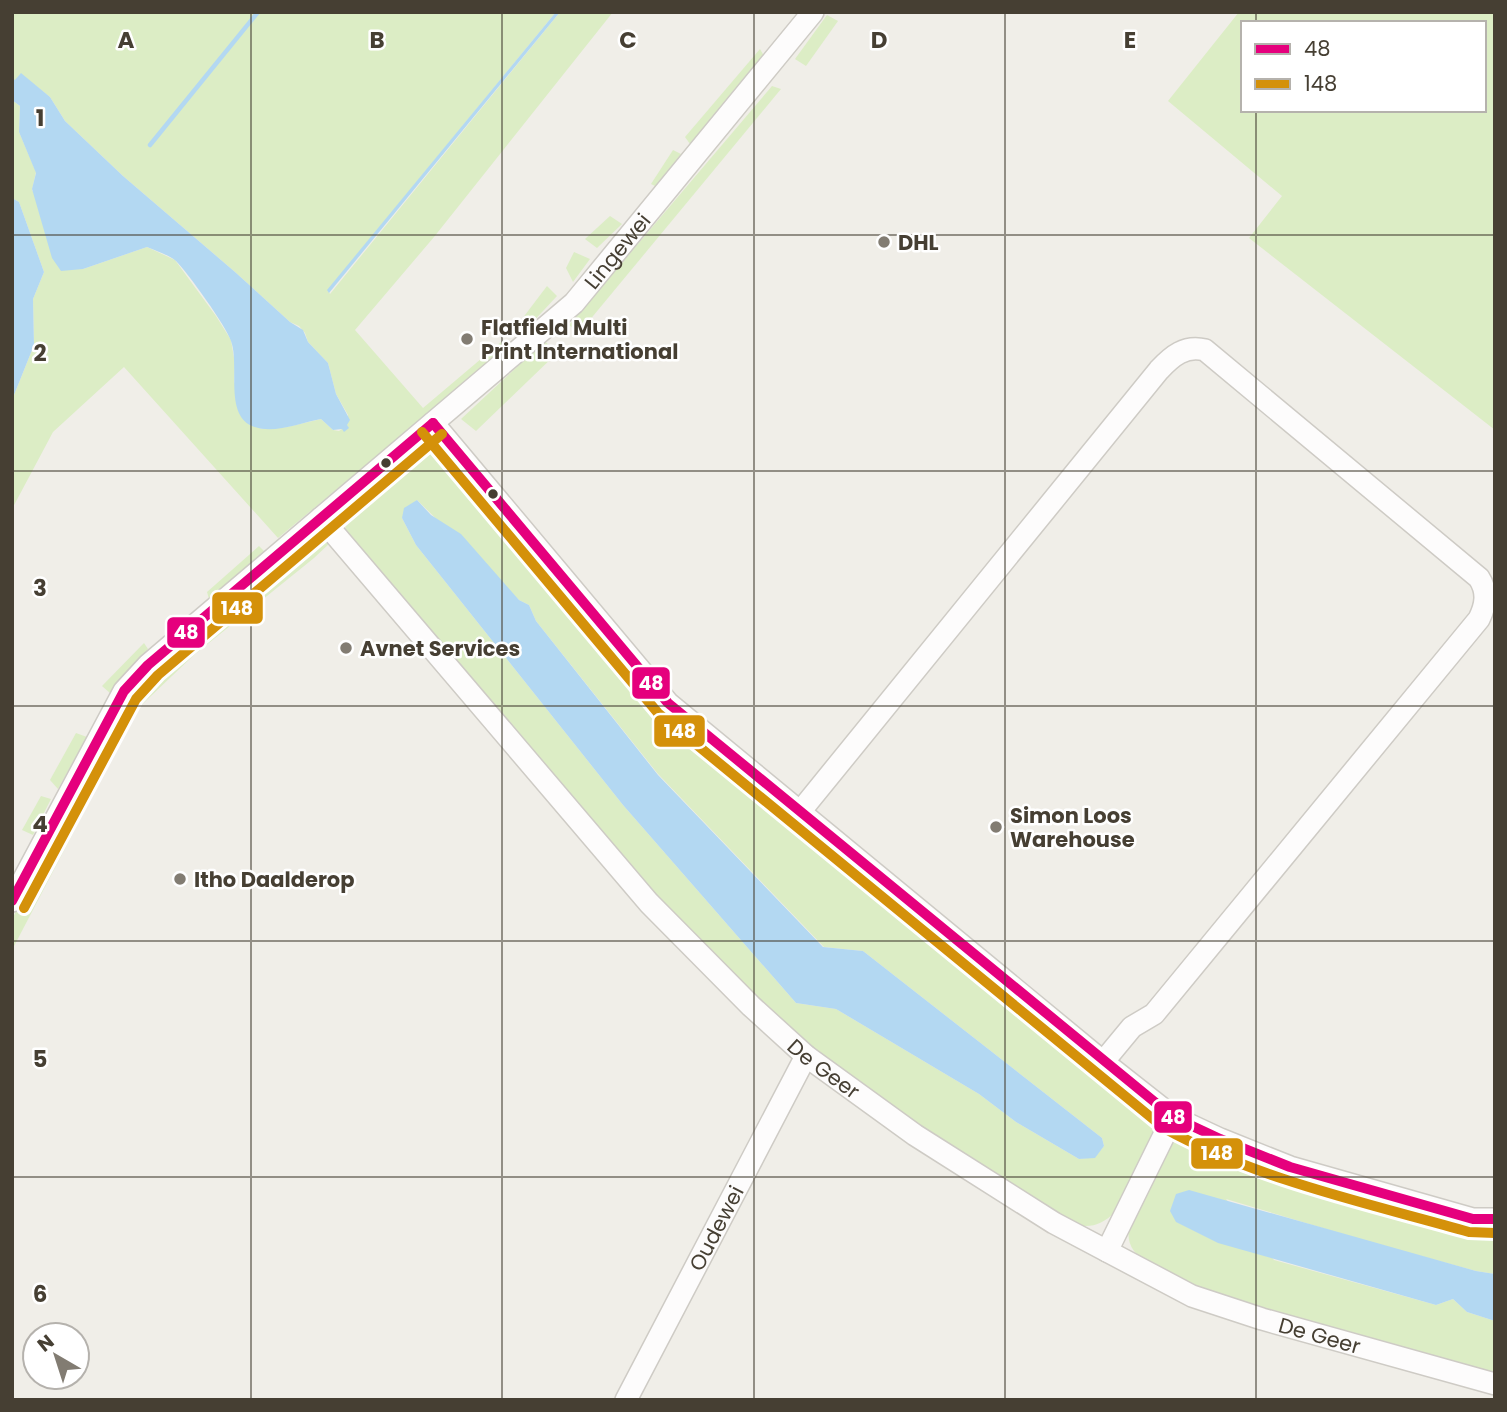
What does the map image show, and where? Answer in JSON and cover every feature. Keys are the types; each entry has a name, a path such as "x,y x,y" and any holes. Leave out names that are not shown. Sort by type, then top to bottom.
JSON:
{"street":[{"name":"Lingewei","path":"12,901 124,691 148,665 574,303 813,12"},
{"path":"799,813 1159,370 1178,353 1188,349 1205,350 1479,578 1486,592 1485,600 1479,619 1154,1014 1132,1027 1103,1062"},
{"path":"433,423 668,703 1173,1117 1290,1167 1473,1219 1495,1219"},
{"name":"De Geer","path":"321,518 649,902 731,987 806,1056 915,1135 1054,1223 1192,1296 1262,1320 1495,1384"},
{"name":"Oudewei","path":"626,1400 806,1056"},
{"path":"1107,1251 1173,1117"}],"green space":[{"path":"12,12 556,12 328,290 330,294 560,12 613,12 434,237 355,330 423,408 501,342 505,350 278,538 124,367 53,432 12,509 12,400 34,345 33,299 44,272 19,202 12,198 12,100 20,106 19,132 36,172 32,190 83,269 147,247 175,260 231,340 235,364 234,382 261,429 287,427 321,419 333,430 339,431 347,425 348,415 336,394 328,363 308,342 299,326 290,322 123,176 65,121 50,97 21,74 15,81 12,78"},
{"path":"1239,12 1495,12 1495,430 1249,238 1282,196 1168,101"},
{"path":"827,15 838,21 806,66 795,59"},
{"path":"760,49 764,56 690,144 685,137"},
{"path":"772,86 781,89 579,333 569,325"},
{"path":"673,150 681,154 659,188 651,184"},
{"path":"610,216 622,224 597,248 585,239"},
{"path":"574,252 590,259 573,282 566,268"},
{"path":"547,286 557,296 529,326 522,319"},
{"path":"545,341 556,354 476,431 461,419"},
{"path":"419,445 430,445 443,451 648,693 1150,1112 1155,1124 1154,1136 1115,1212 1095,1225 1072,1224 910,1121 779,1021 688,934 346,531 343,514 347,505","holes":["417,500 519,600 529,605 536,621 658,774 824,947 863,951 1102,1138 1104,1146 1095,1157 1079,1159 1016,1122 979,1094 836,1009 796,1003 623,805 416,545 402,518"]},
{"path":"315,530 331,542 194,655 130,716 121,712 140,679"},
{"path":"259,546 265,552 209,599 207,592"},
{"path":"144,643 148,649 110,693 102,686"},
{"path":"76,733 87,737 58,789 50,780"},
{"path":"79,791 94,793 12,950 12,919"},
{"path":"41,796 51,799 33,835 22,830"},
{"path":"1182,1137 1196,1138 1245,1162 1300,1182 1460,1226 1495,1230 1495,1274 1369,1242 1226,1199 1274,1260 1436,1305 1453,1299 1467,1312 1495,1321 1495,1375 1244,1305 1140,1258 1130,1244 1130,1224 1163,1154"}],"water":[{"path":"556,12 560,12 329,293 327,290"},
{"path":"21,73 50,97 65,121 123,176 290,322 303,330 308,342 328,363 336,394 350,420 347,425 349,428 344,432 342,429 333,430 321,419 268,429 252,426 243,420 235,400 231,341 197,288 170,257 147,247 83,269 61,271 52,258 32,189 36,173 19,132 20,106 12,100 12,78 15,80"},
{"path":"12,198 19,202 44,272 33,299 34,345 12,400"},
{"path":"417,500 431,515 461,534 519,600 529,605 536,621 658,775 823,947 863,951 1102,1138 1104,1146 1095,1158 1079,1159 1016,1122 979,1094 836,1009 796,1003 623,805 416,545 402,518 404,508"},
{"path":"1189,1190 1476,1271 1495,1274 1495,1321 1467,1312 1453,1299 1436,1305 1218,1243 1176,1222 1170,1211 1176,1194"}],"waterway":[{"path":"150,145 258,12"}],"transit line":[{"name":"48","path":"433,423 668,703 1173,1117 1290,1167 1473,1219 1495,1219"},
{"name":"48","path":"12,901 124,691 148,665 433,423"},
{"name":"148","path":"422,432 658,713 1164,1128 1237,1162 1314,1189 1469,1232 1495,1233"},
{"name":"148","path":"24,908 136,699 158,675 442,434"}],"place":[{"name":"DHL","path":"884,242"},
{"name":"Flatfield Multi Print International","path":"467,339"},
{"name":"Avnet Services","path":"346,648"},
{"name":"Simon Loos Warehouse","path":"996,827"},
{"name":"Itho Daalderop","path":"180,879"}]}
